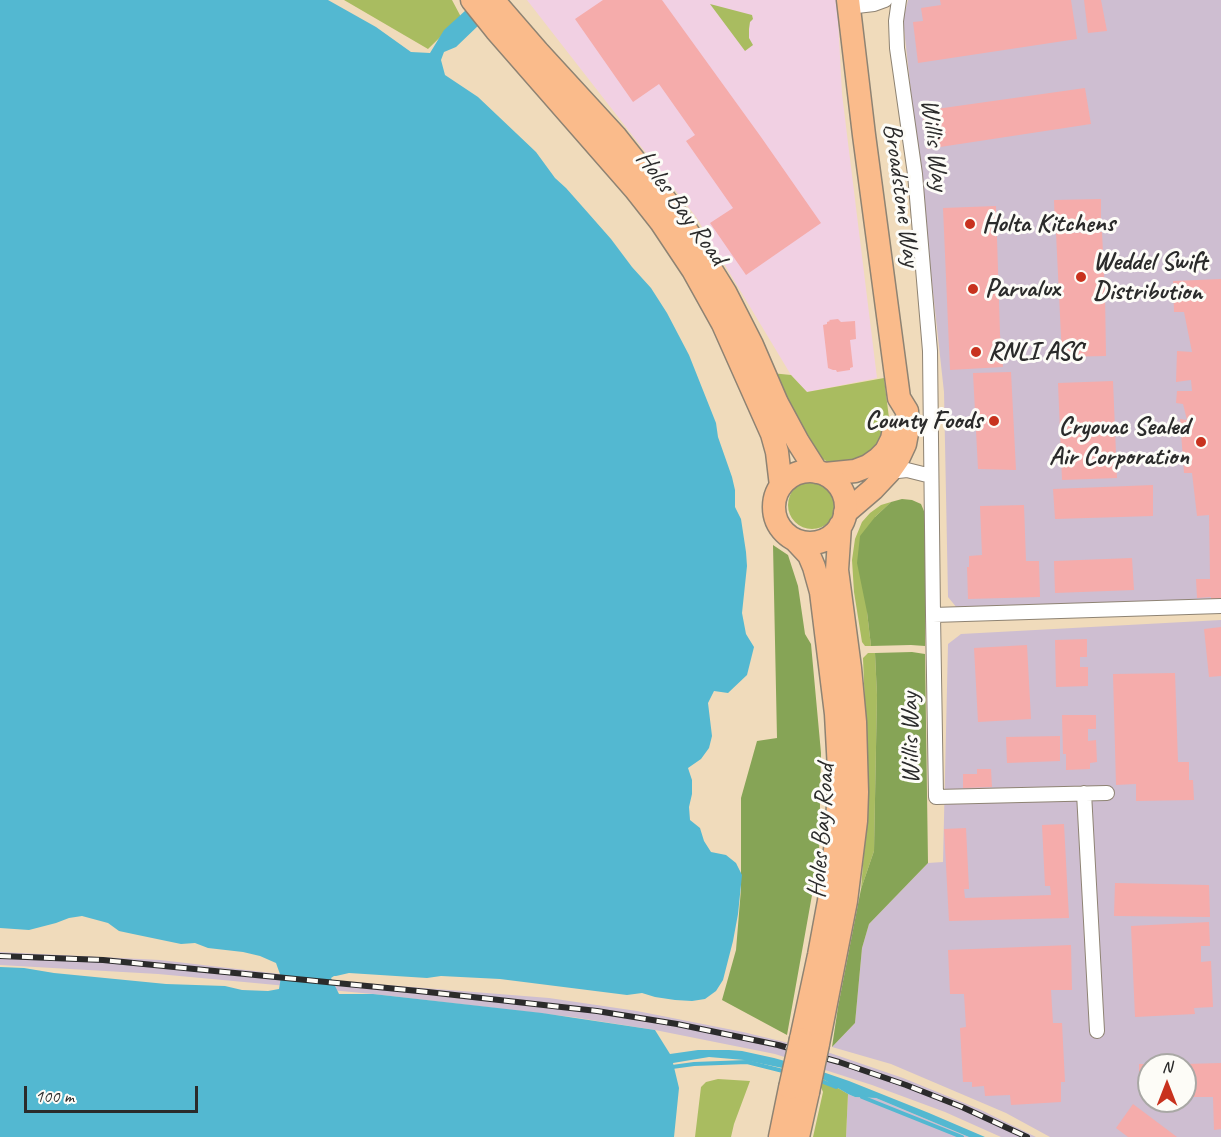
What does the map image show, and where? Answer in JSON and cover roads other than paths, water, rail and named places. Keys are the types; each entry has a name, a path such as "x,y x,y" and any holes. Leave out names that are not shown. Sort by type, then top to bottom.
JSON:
{"main road":[{"name":"Holes Bay Road","path":"472,0 506,29 616,137 654,184 679,218 725,292 777,403 798,442 821,473"},
{"name":"Holes Bay Road","path":"493,0 506,29 661,222 693,270 723,324 772,434 777,452 781,486"},
{"name":"Broadstone Way","path":"843,520 889,472 901,452 908,428 908,411 899,398 848,3"},
{"name":"Broadstone Way","path":"821,473 855,471 878,459 892,440 893,413 899,398"},
{"path":"807,471 821,473 834,480 842,490 846,501 843,520 834,534 815,542 795,540 788,535 781,528 774,512 776,494 781,486 797,473 807,471"},
{"name":"Holes Bay Road","path":"798,1137 799,1090 809,1041 846,901 853,848 857,792 854,711 837,570 843,520"},
{"name":"Holes Bay Road","path":"795,540 809,555 821,592 836,714 839,770 837,833 809,1041"},
{"name":"Holes Bay Road","path":"780,1137 799,1090"}],"street":[{"path":"848,3 874,4 885,0"},
{"name":"Willis Way","path":"899,0 896,21 897,48 915,174 930,351 936,797 1107,793"},
{"path":"889,472 907,470 931,476"},
{"path":"933,615 1221,606"},
{"path":"1084,793 1097,1031"}],"water":[{"path":"0,0 328,0 376,27 411,52 430,53 444,30 477,0 505,0 456,47 444,52 441,60 445,75 478,97 536,152 555,178 611,239 651,288 689,355 716,423 718,437 735,490 735,507 741,519 747,566 742,613 746,634 754,647 747,675 728,693 714,691 708,703 712,736 709,748 701,759 688,768 692,780 690,820 700,828 711,852 726,855 736,863 742,875 733,941 723,980 716,991 705,999 692,1001 655,997 642,993 627,995 500,979 441,976 427,978 349,973 331,978 339,994 373,994 542,1013 655,1030 670,1054 698,1050 729,1050 774,1058 849,1081 985,1137 969,1137 876,1098 855,1097 816,1075 744,1060 709,1057 673,1063 679,1088 674,1137 0,1137 0,967 166,984 225,986 242,990 268,991 279,989 281,977 276,963 260,956 208,948 195,943 181,944 119,931 108,923 82,916 29,930 0,928"}],"waterway":[{"path":"672,1067 747,1062 787,1072"},
{"path":"818,1080 836,1087"},
{"path":"862,1097 962,1137"}],"railway":[{"path":"0,956 103,960 428,992 597,1011 677,1024 778,1045 839,1062 962,1107 1027,1137"}],"place":[{"name":"Holta Kitchens","path":"970,224"},
{"name":"Weddel Swift Distribution","path":"1081,277"},
{"name":"Parvalux","path":"973,289"},
{"name":"RNLI ASC","path":"976,352"},
{"name":"County Foods","path":"994,421"},
{"name":"Cryovac Sealed Air Corporation","path":"1201,442"}]}
